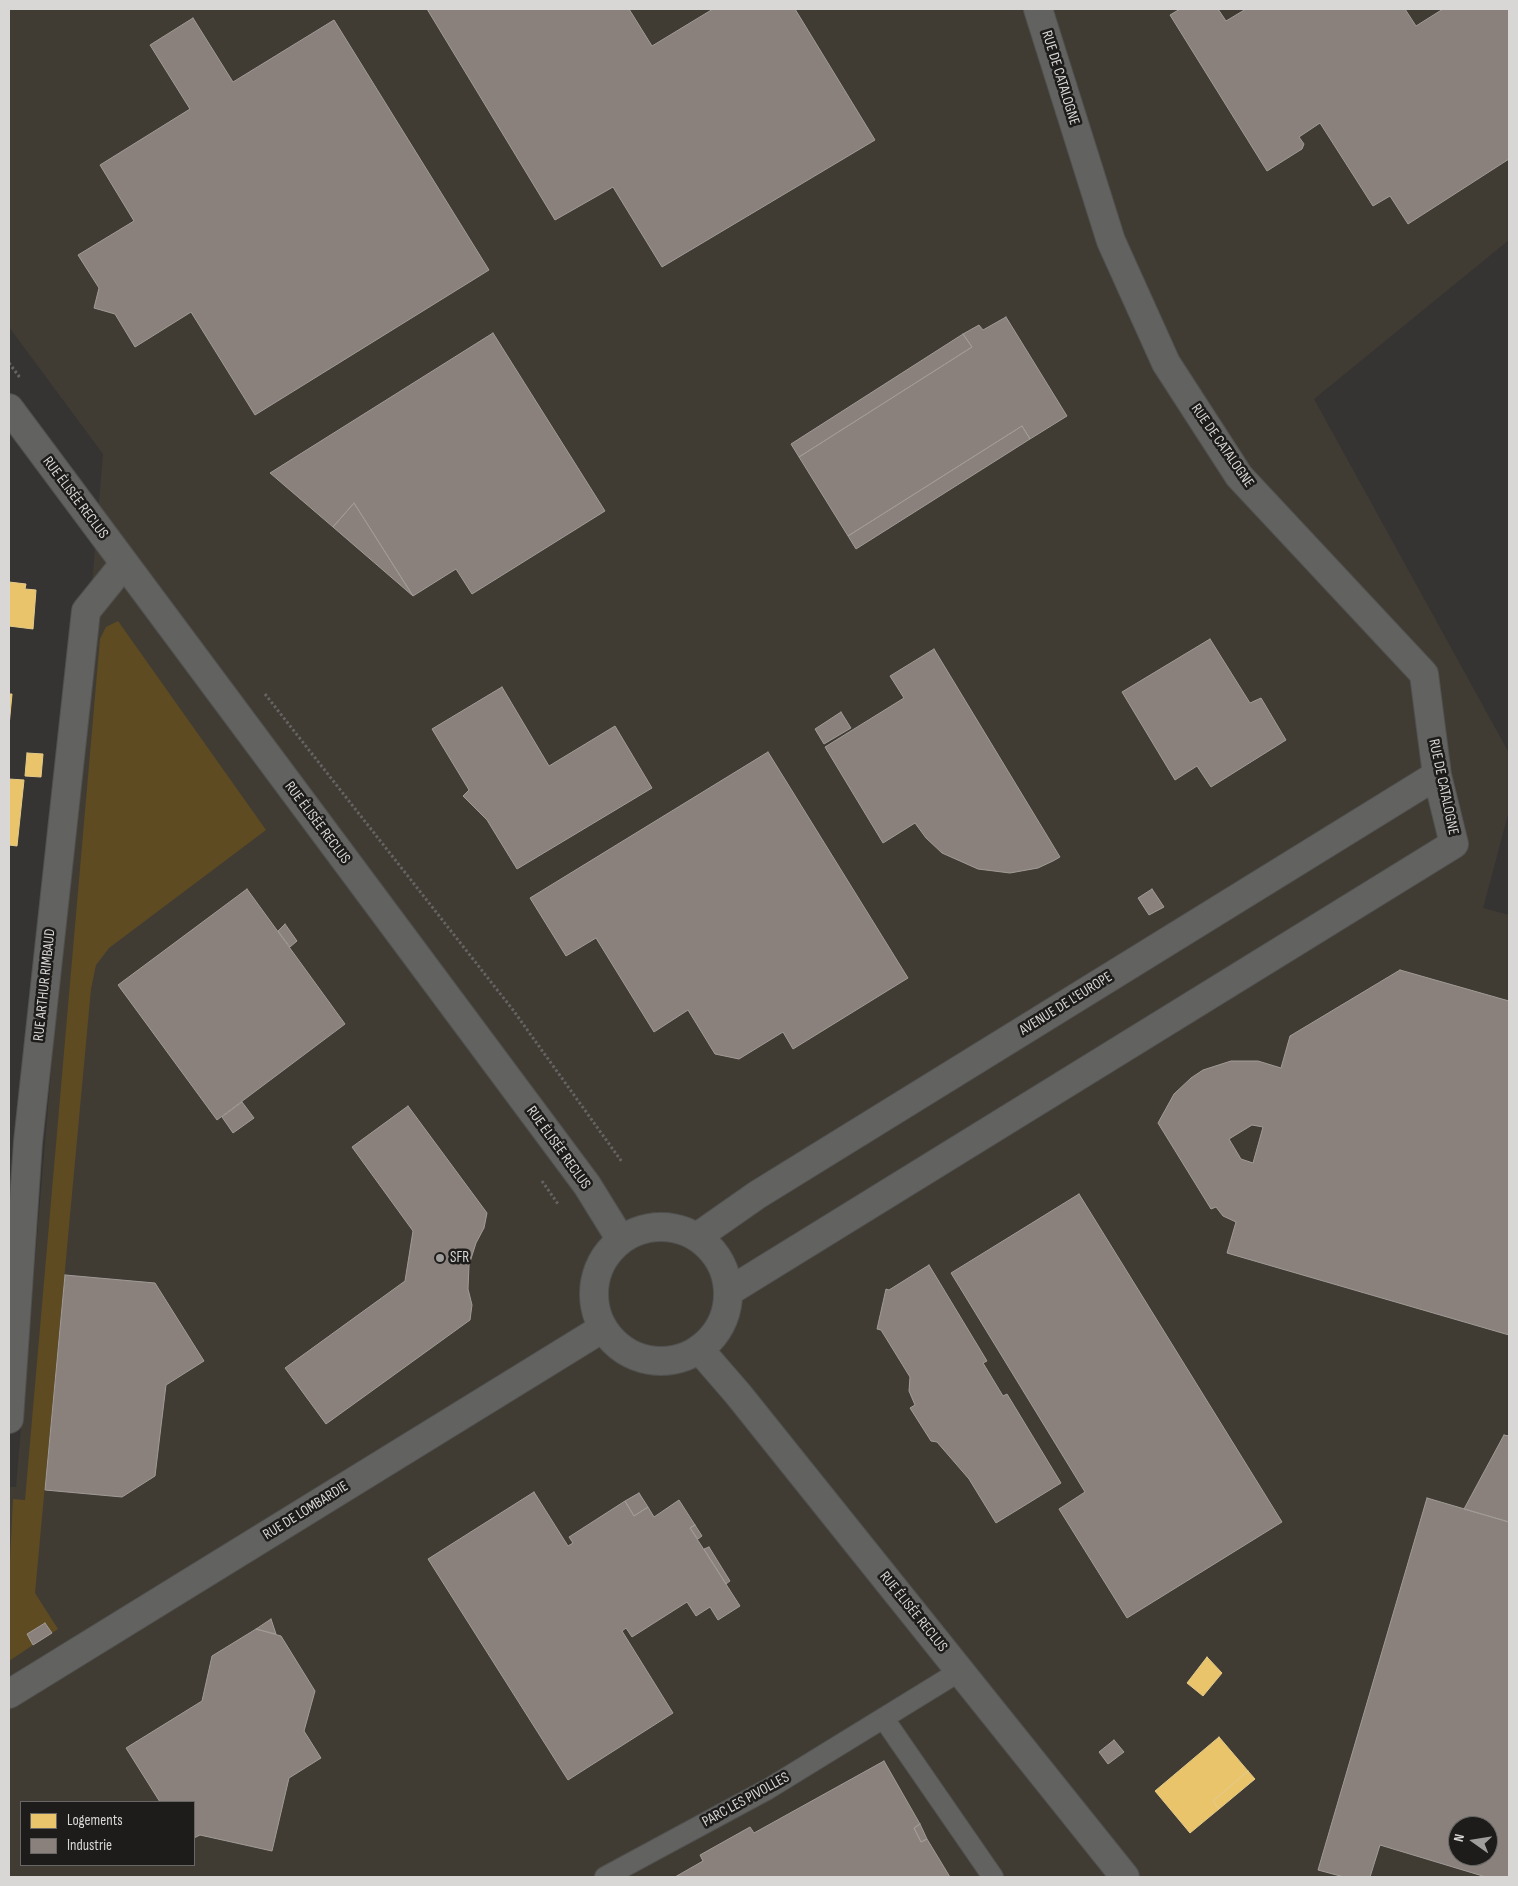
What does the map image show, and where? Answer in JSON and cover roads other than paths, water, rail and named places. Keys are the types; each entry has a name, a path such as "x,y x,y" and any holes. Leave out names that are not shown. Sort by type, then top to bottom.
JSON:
{"street":[{"name":"RUE DE CATALOGNE","path":"728,1292 1454,844 1437,775 1424,674 1239,476 1166,363 1110,241 1038,9"},
{"name":"RUE ÉLISÉE RECLUS","path":"9,408 587,1185 621,1240"},
{"name":"RUE ARTHUR RIMBAUD","path":"9,1420 18,1141 86,611 124,564"},
{"name":"AVENUE DE L'EUROPE","path":"697,1236 757,1195 1437,775"},
{"path":"659,1226 679,1228 697,1236 713,1251 725,1270 728,1292 726,1314 715,1334 700,1349 680,1359 658,1361 636,1357 617,1345 603,1328 596,1310 594,1290 598,1271 607,1254 621,1240 638,1230 659,1226"},
{"name":"RUE DE LOMBARDIE","path":"9,1694 603,1328"},
{"name":"RUE ÉLISÉE RECLUS","path":"700,1349 1125,1877"}],"lane":[{"name":"PARC LES PIVOLLES","path":"605,1877 768,1789 960,1671"},
{"path":"884,1719 992,1877"}],"place":[{"name":"SFR","path":"440,1258"}]}
